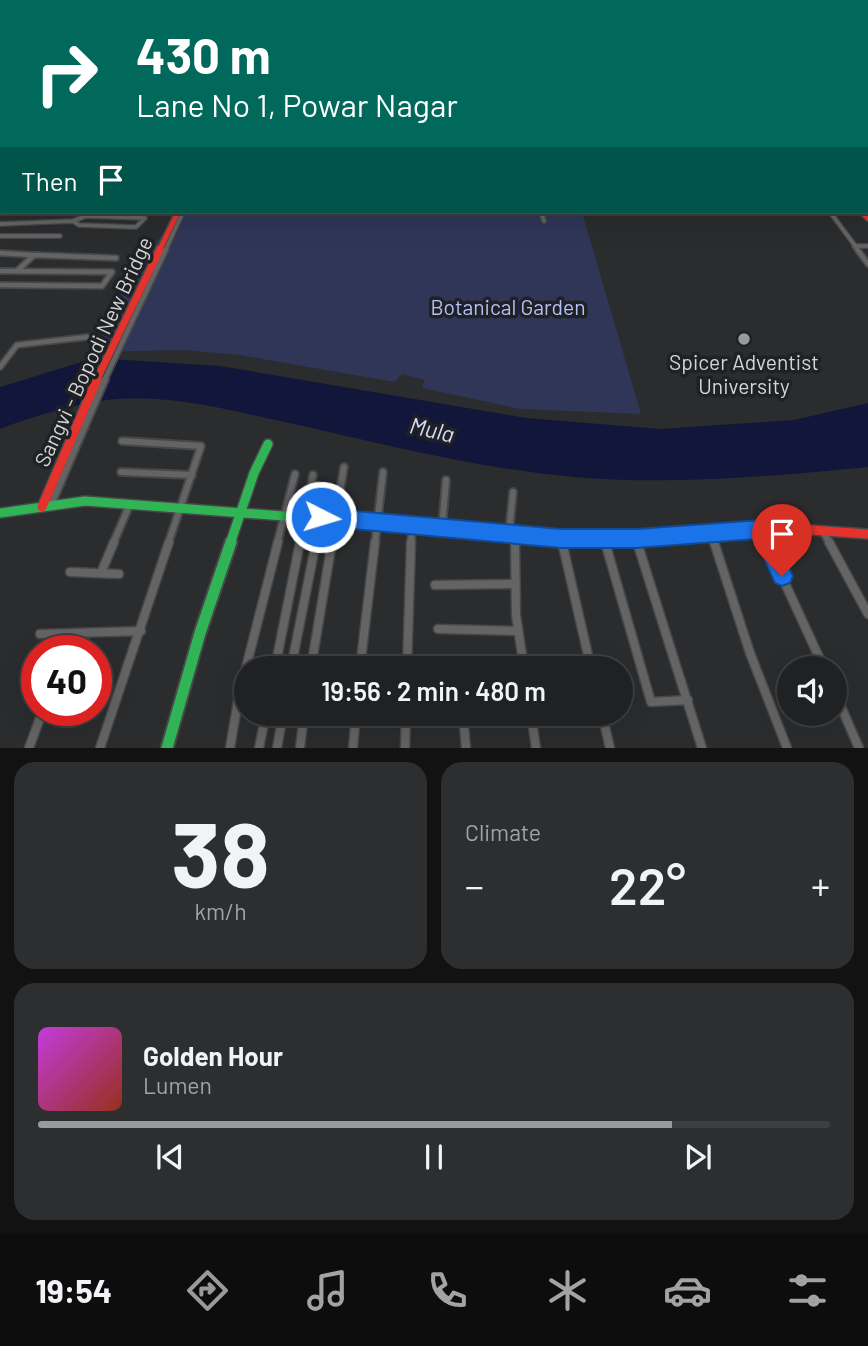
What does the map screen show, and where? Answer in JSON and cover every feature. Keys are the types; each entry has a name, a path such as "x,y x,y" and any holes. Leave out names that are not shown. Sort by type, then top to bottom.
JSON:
{"street":[{"name":"Sangvi - Bopodi New Bridge","path":"49,501 97,378 179,214"},
{"path":"542,214 544,221"},
{"path":"831,214 868,264"},
{"path":"0,224 73,221 86,216 145,218 138,227 79,225 73,221"},
{"path":"0,236 60,236"},
{"path":"854,246 868,246"},
{"path":"0,253 116,258"},
{"path":"17,271 29,258 36,255"},
{"path":"0,276 2,271 112,272 102,286 0,285"},
{"path":"0,368 10,350 17,345 87,337"},
{"path":"100,747 183,507 201,446 122,441"},
{"path":"166,747 200,633 241,511 268,444"},
{"path":"313,656 344,467"},
{"path":"361,656 383,471"},
{"path":"121,472 192,475"},
{"path":"230,747 239,695 295,474"},
{"path":"277,656 313,475"},
{"path":"442,529 446,480"},
{"path":"513,492 512,534 517,631 522,656"},
{"path":"0,513 49,501 85,501 337,518 561,539 636,538 761,530 868,534"},
{"path":"101,573 130,504"},
{"path":"293,656 321,517"},
{"path":"407,656 412,526"},
{"path":"761,530 819,656"},
{"path":"823,531 868,614"},
{"path":"711,533 750,653 787,747"},
{"path":"604,538 651,702 688,700"},
{"path":"636,538 702,747"},
{"path":"561,539 588,656"},
{"path":"69,572 119,574"},
{"path":"435,585 516,584"},
{"path":"438,629 517,631"},
{"path":"40,634 141,631"},
{"path":"847,720 859,747"},
{"path":"29,747 37,726"},
{"path":"259,747 263,726"},
{"path":"277,747 281,726"},
{"path":"300,747 303,726"},
{"path":"353,747 355,726"},
{"path":"405,747 406,726"},
{"path":"464,726 466,747"},
{"path":"533,726 536,747"},
{"path":"605,726 610,747"}],"green space":[{"name":"Botanical Garden","path":"174,214 583,214 641,414 520,409 422,388 425,380 402,374 394,382 240,355 182,350 93,352 131,272 169,227"}],"water":[{"name":"Mula","path":"95,358 220,366 526,418 660,429 794,420 868,403 868,467 699,480 572,477 467,462 220,408 138,398 90,403 0,429 0,387"}],"traffic: fast":[{"path":"167,748 200,633 254,473 268,444"},
{"path":"0,513 85,501 455,529"}],"traffic: jam":[{"path":"42,507 97,378 177,214"},
{"path":"864,214 868,218"},
{"path":"455,529 561,539 636,538 783,528 868,534"}],"place":[{"name":"Spicer Adventist University","path":"744,339"}],"route":[{"path":"321,517 561,539 636,538 761,530 782,576"}]}
